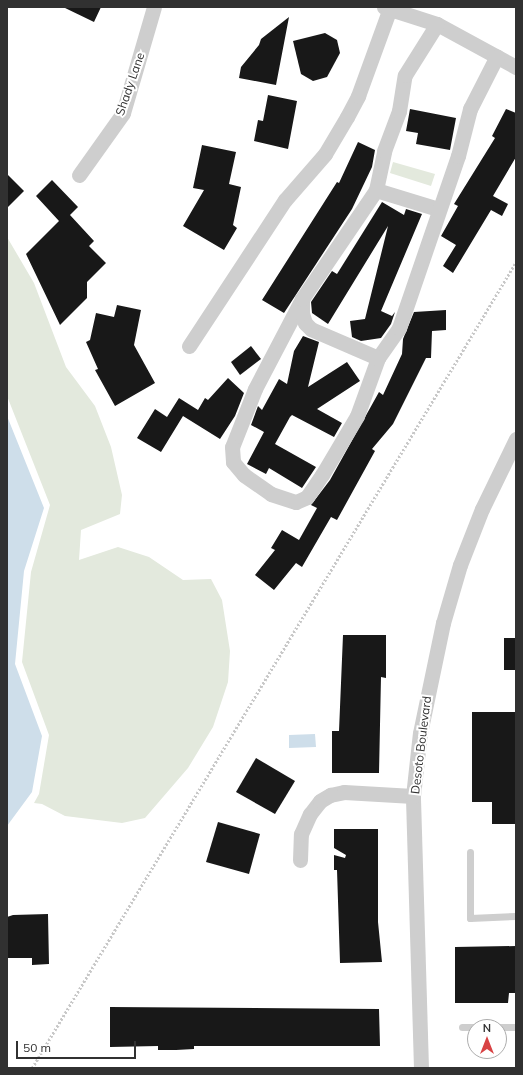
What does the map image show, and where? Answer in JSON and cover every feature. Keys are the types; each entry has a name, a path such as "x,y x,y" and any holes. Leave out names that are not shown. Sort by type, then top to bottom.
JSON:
{"street":[{"name":"Shady Lane","path":"79,175 123,113 154,7"},
{"path":"188,346 285,200 325,154 358,96 387,8 437,24 516,67"},
{"path":"437,24 404,75 399,111 384,151 376,190 302,299 255,389 232,447 233,462 244,475 270,494 285,500 296,502 307,497 357,416 378,358 399,328 438,209 458,156 470,109 497,56"},
{"path":"376,190 438,209"},
{"path":"302,299 302,314 305,323 311,329 378,358"},
{"name":"Desoto Boulevard","path":"421,1068 414,796 420,733 443,623 460,565 482,509 516,439"},
{"path":"300,860 301,834 310,814 320,801 330,795 344,792 414,796"}],"lane":[{"path":"470,852 470,918 516,916"},
{"path":"462,1027 467,1027"}],"path":[{"path":"32,1068 516,262"}],"shaded area":[{"path":"393,162 435,174 431,186 390,173"},
{"path":"7,237 34,283 66,367 95,406 111,447 122,495 120,514 81,530 79,560 118,547 149,557 183,580 211,579 222,600 230,651 228,682 213,727 188,768 145,818 122,823 65,816 42,804 34,803 39,794 49,735 22,662 31,572 50,505 7,396"}],"water":[{"path":"7,416 44,508 24,571 15,664 42,736 32,792 7,826"},
{"path":"315,734 316,747 289,748 289,735"}],"building":[{"path":"63,7 101,7 94,22"},
{"path":"289,17 276,85 239,78 241,67 259,45 261,39"},
{"path":"325,33 337,40 340,53 327,77 313,81 301,74 293,41"},
{"path":"268,95 297,101 288,149 254,141 258,120 263,121"},
{"path":"410,109 456,118 450,150 416,144 418,133 406,131"},
{"path":"506,109 516,113 516,157 493,196 508,204 502,216 491,210 453,273 443,266 456,245 441,236 458,206 454,204 495,138 492,136"},
{"path":"358,142 375,150 372,167 352,209 284,313 262,300 337,182 339,183"},
{"path":"202,145 236,152 229,184 241,187 233,225 237,228 224,250 183,226 204,190 193,188"},
{"path":"7,174 24,191 7,208"},
{"path":"52,180 78,207 70,215 94,241 89,246 106,263 87,282 87,298 60,325 26,254 59,221 36,196"},
{"path":"382,202 404,215 406,209 422,214 381,311 392,316 395,312 391,324 381,338 361,341 352,337 350,321 365,319 388,226 328,324 312,313 311,302 332,271 337,274"},
{"path":"117,305 141,310 134,345 155,383 115,406 95,370 98,369 86,342 90,340 96,313 114,317"},
{"path":"446,310 446,330 432,331 431,358 426,358 393,424 372,449 375,451 337,520 331,517 302,567 296,563 274,590 255,575 275,550 271,548 282,530 299,540 317,508 311,505 330,480 379,392 383,395 402,354 403,339 414,312"},
{"path":"303,336 319,342 308,387 347,362 360,381 317,409 342,423 334,437 292,415 275,444 316,467 302,488 269,468 266,474 247,464 264,432 251,425 258,406 262,410 279,379 287,384 294,351"},
{"path":"251,346 261,359 240,375 231,362"},
{"path":"228,378 244,393 235,416 220,439 183,416 161,452 137,438 155,409 167,417 179,398 198,410 205,398 208,400"},
{"path":"343,635 386,635 386,678 381,677 379,773 332,773 332,731 339,731"},
{"path":"504,638 516,638 516,670 504,670"},
{"path":"472,712 516,712 516,824 492,824 492,802 472,802"},
{"path":"256,758 295,781 275,814 236,792"},
{"path":"218,822 260,834 249,874 206,862"},
{"path":"334,829 378,829 378,922 382,962 340,963 337,870 334,870 334,855 345,858 346,855 334,848"},
{"path":"48,914 49,964 32,965 32,958 7,958 7,917 13,915"},
{"path":"516,946 516,993 509,993 508,1003 455,1003 455,947"},
{"path":"110,1007 379,1009 380,1046 194,1046 194,1049 176,1050 158,1050 158,1046 110,1047"}]}
